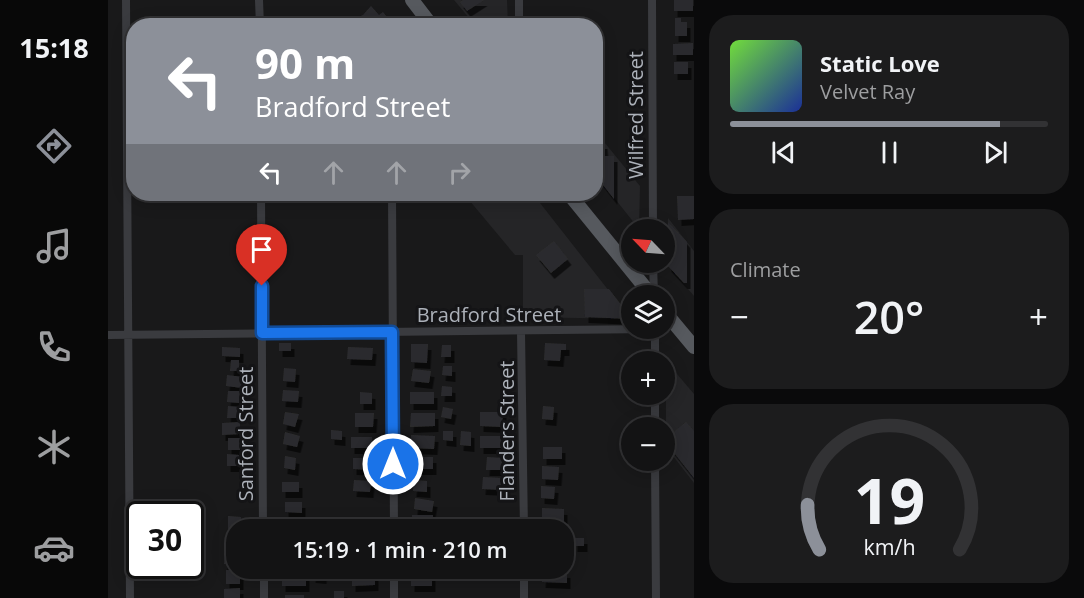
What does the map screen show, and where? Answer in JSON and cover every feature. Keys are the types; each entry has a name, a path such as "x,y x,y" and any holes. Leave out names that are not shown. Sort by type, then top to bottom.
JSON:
{"main road":[{"path":"412,0 426,18"},
{"path":"575,201 644,285"},
{"path":"675,324 694,347"}],"street":[{"path":"126,0 126,18"},
{"path":"260,0 260,18"},
{"path":"519,0 519,18"},
{"name":"Wilfred Street","path":"652,0 653,219"},
{"path":"127,201 130,598"},
{"name":"Sanford Street","path":"261,201 263,519"},
{"path":"392,201 394,519"},
{"name":"Bradford Street","path":"108,335 621,330"},
{"name":"Flanders Street","path":"521,332 523,338 524,519"},
{"path":"655,471 656,598"},
{"path":"264,579 264,598"},
{"path":"394,579 394,598"},
{"path":"524,579 524,598"}],"shaded area":[{"path":"454,0 507,0 508,18 469,18"},
{"path":"603,141 640,186 639,219 631,219 603,184"},
{"path":"470,201 538,201 621,306 621,319 523,317 523,255 515,255"},
{"path":"675,227 694,251 694,296 674,273"},
{"path":"675,372 694,394 694,483 675,459 675,417 666,417 666,405 675,405"}],"building":[{"path":"484,0 467,11 460,2"},
{"path":"674,0 693,0 693,11 674,11"},
{"path":"371,6 379,15 383,12 388,18 356,18 363,15"},
{"path":"675,18 681,18 681,22 687,22 687,36 675,36"},
{"path":"693,43 693,55 673,55 673,44"},
{"path":"674,62 688,62 688,74 674,74"},
{"path":"603,143 605,156 614,156 614,199 603,185"},
{"path":"677,196 694,196 694,219 678,220"},
{"path":"675,229 687,242 687,283 684,283 675,273"},
{"path":"554,241 568,259 551,273 536,255"},
{"path":"584,289 609,289 621,305 621,319 585,317"},
{"path":"279,343 291,343 291,351 279,351"},
{"path":"545,343 566,344 566,350 561,350 560,361 544,360"},
{"path":"411,344 428,344 427,363 411,362"},
{"path":"442,345 451,345 451,357 441,357"},
{"path":"222,347 240,348 240,357 222,356"},
{"path":"348,347 373,348 372,360 347,359"},
{"path":"231,360 239,360 239,371 230,371"},
{"path":"443,366 452,366 452,376 442,375"},
{"path":"284,368 296,369 295,382 283,381"},
{"path":"413,369 431,371 429,383 411,381"},
{"path":"227,375 243,377 242,388 226,386"},
{"path":"442,386 452,387 452,396 441,396"},
{"path":"283,390 299,391 298,402 282,401"},
{"path":"228,391 240,391 239,403 227,402"},
{"path":"360,392 372,393 372,404 360,404"},
{"path":"410,392 434,392 434,404 410,404"},
{"path":"228,406 240,407 240,418 227,418"},
{"path":"543,406 554,407 553,420 542,419"},
{"path":"443,407 453,409 451,419 441,417"},
{"path":"285,412 299,414 295,427 283,424"},
{"path":"480,412 503,412 502,427 480,426"},
{"path":"355,413 374,413 373,427 355,427"},
{"path":"411,413 435,413 435,426 410,427"},
{"path":"240,422 240,434 222,435 222,423"},
{"path":"686,422 694,431 694,478 675,454 677,444 675,431"},
{"path":"331,430 342,431 342,440 331,439"},
{"path":"443,431 453,431 453,441 443,440"},
{"path":"461,431 471,432 471,446 460,445"},
{"path":"285,432 300,436 297,447 283,444"},
{"path":"411,435 435,436 434,449 411,448"},
{"path":"480,436 502,436 502,448 480,448"},
{"path":"351,437 372,437 373,448 351,448"},
{"path":"228,438 240,438 240,450 228,450"},
{"path":"543,447 562,447 562,459 543,459"},
{"path":"227,454 239,455 239,466 227,466"},
{"path":"285,456 296,458 295,470 284,468"},
{"path":"411,457 433,457 433,469 411,469"},
{"path":"487,457 503,458 500,470 486,470"},
{"path":"353,458 373,458 373,470 353,469"},
{"path":"542,466 559,467 558,480 542,479"},
{"path":"483,477 503,478 503,490 482,489"},
{"path":"354,480 371,481 370,492 353,491"},
{"path":"414,480 427,481 427,492 413,491"},
{"path":"282,482 299,482 299,492 282,492"},
{"path":"541,486 555,487 554,499 541,498"},
{"path":"415,498 434,501 432,512 414,509"},
{"path":"285,502 302,502 302,513 285,512"},
{"path":"542,508 564,509 564,519 542,519"},
{"path":"412,515 433,515 433,519 412,519"},
{"path":"228,516 241,517 241,519 228,519"},
{"path":"574,538 584,538 584,546 574,546"},
{"path":"226,579 240,579 240,584 226,584"},
{"path":"282,579 306,579 306,586 282,586"},
{"path":"352,579 375,579 375,585 352,586"},
{"path":"411,579 432,579 432,586 411,586"},
{"path":"542,579 567,579 567,583 542,582"},
{"path":"240,588 240,598 224,598 224,589"},
{"path":"334,591 344,591 344,598 334,598"},
{"path":"285,595 304,595 304,598 285,598"}],"route":[{"path":"262,286 262,333 392,332 393,464"}]}
